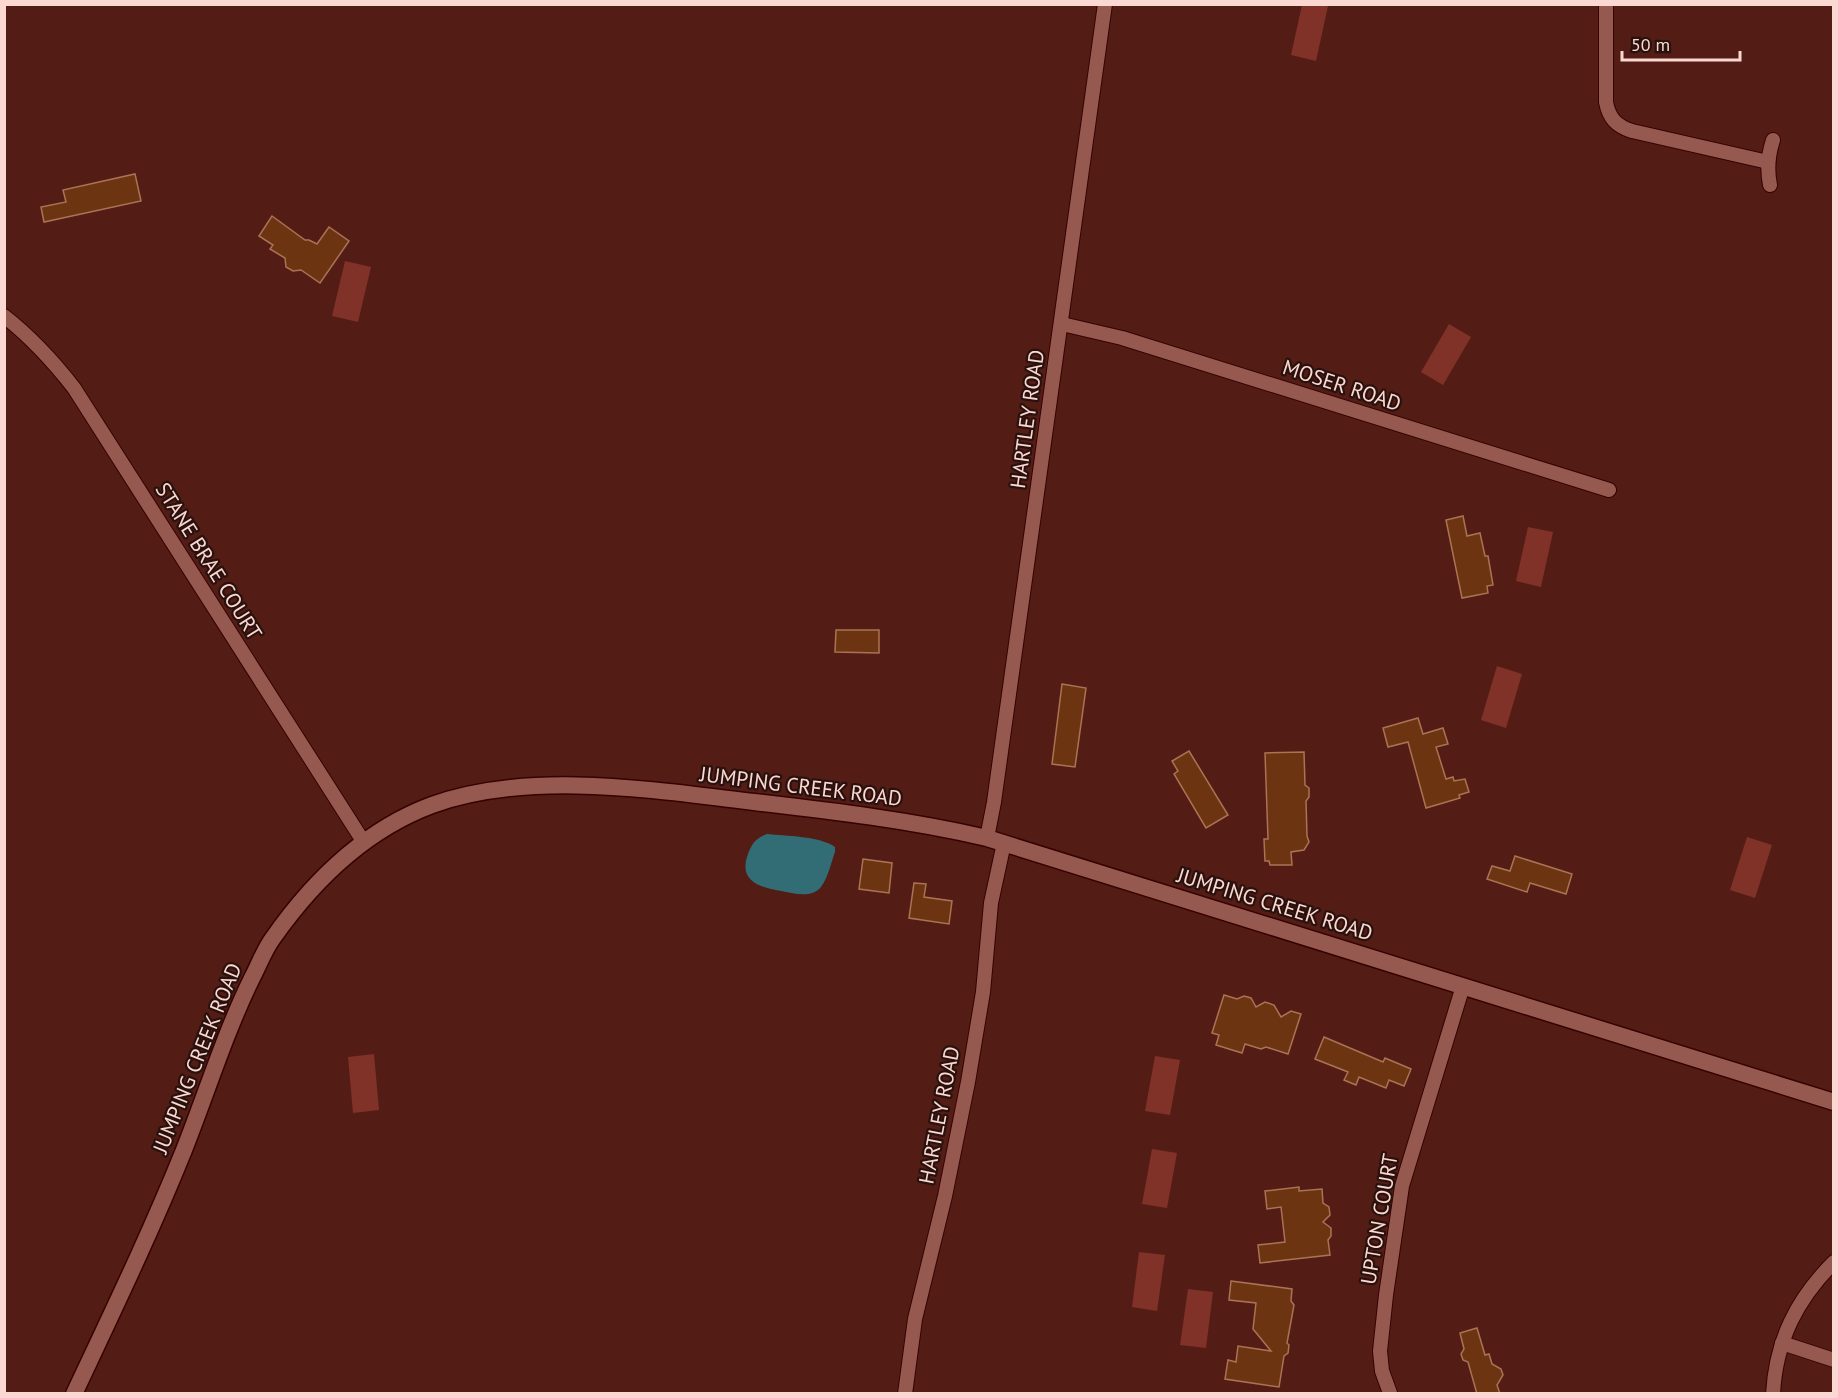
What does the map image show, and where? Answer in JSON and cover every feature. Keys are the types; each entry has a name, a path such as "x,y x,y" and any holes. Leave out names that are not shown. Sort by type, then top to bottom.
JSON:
{"main road":[{"name":"JUMPING CREEK ROAD","path":"74,1394 144,1245 185,1149 239,1006 271,940 318,882 363,841 395,822 432,805 516,786 566,786 706,796 898,820 987,838 1833,1102"}],"street":[{"name":"HARTLEY ROAD","path":"987,838 1062,324 1105,4"},
{"path":"1606,4 1606,102 1616,124 1632,131 1768,162"},
{"path":"1770,185 1768,162 1773,140"},
{"name":"STANE BRAE COURT","path":"4,316 51,358 75,388 363,841"},
{"name":"MOSER ROAD","path":"1062,324 1122,338 1609,490"},
{"name":"HARTLEY ROAD","path":"905,1394 915,1319 945,1196 970,1071 983,992 990,903 1004,843"},
{"name":"UPTON COURT","path":"1390,1393 1382,1371 1381,1330 1401,1194 1463,986"},
{"path":"1773,1394 1776,1366 1782,1343 1797,1307 1807,1291 1833,1262"},
{"path":"1782,1343 1833,1360"}],"shaded area":[{"path":"1302,5 1328,6 1316,61 1291,55"},
{"path":"345,261 371,267 358,322 332,316"},
{"path":"1449,324 1471,337 1443,385 1421,372"},
{"path":"1528,527 1553,532 1541,587 1516,581"},
{"path":"1497,666 1522,674 1506,728 1481,720"},
{"path":"1747,837 1772,845 1755,898 1730,890"},
{"path":"374,1054 379,1110 353,1113 348,1057"},
{"path":"1155,1056 1180,1060 1170,1115 1145,1111"},
{"path":"1152,1149 1177,1153 1167,1208 1142,1204"},
{"path":"1139,1252 1165,1255 1157,1311 1132,1307"},
{"path":"1188,1289 1213,1292 1206,1348 1180,1345"}],"water":[{"path":"767,834 812,839 829,843 835,847 826,879 817,891 807,894 791,893 758,885 748,877 746,863 751,847 755,841"}],"building":[{"path":"135,174 141,201 44,222 41,207 66,202 63,190"},
{"path":"272,216 305,240 317,244 329,227 349,241 320,283 301,270 293,271 286,267 285,258 270,249 273,245 259,236"},
{"path":"1463,516 1467,536 1480,533 1485,556 1488,556 1493,585 1487,586 1488,593 1462,598 1446,520"},
{"path":"836,630 879,630 879,653 835,652"},
{"path":"1062,684 1086,688 1075,767 1052,764"},
{"path":"1418,718 1423,734 1443,728 1448,744 1436,747 1446,779 1453,777 1454,781 1465,779 1469,792 1459,795 1460,798 1426,808 1408,742 1388,747 1383,728"},
{"path":"1189,751 1228,815 1206,828 1174,774 1178,771 1172,761"},
{"path":"1304,752 1305,785 1309,788 1309,797 1306,801 1309,842 1304,850 1291,852 1292,865 1270,865 1269,861 1265,861 1264,839 1268,839 1265,753"},
{"path":"1515,856 1572,874 1566,894 1530,883 1527,892 1487,879 1492,866 1510,871"},
{"path":"863,859 892,863 889,893 859,889"},
{"path":"914,883 926,884 924,897 952,901 949,924 909,918"},
{"path":"1224,995 1237,999 1244,996 1251,998 1256,1007 1265,1002 1274,1005 1281,1017 1291,1011 1301,1014 1288,1054 1266,1047 1261,1049 1245,1044 1242,1053 1216,1045 1219,1035 1212,1033"},
{"path":"1324,1037 1383,1062 1385,1058 1411,1069 1404,1086 1389,1080 1386,1088 1359,1077 1356,1085 1344,1080 1348,1072 1315,1059"},
{"path":"1299,1187 1299,1191 1322,1189 1323,1203 1329,1207 1330,1215 1323,1222 1331,1228 1331,1236 1328,1240 1330,1255 1260,1263 1258,1245 1285,1242 1281,1207 1267,1209 1265,1191"},
{"path":"1231,1281 1292,1289 1291,1301 1294,1305 1287,1343 1288,1353 1284,1356 1279,1387 1225,1379 1228,1360 1236,1362 1238,1346 1271,1351 1253,1329 1256,1303 1229,1300"},
{"path":"1477,1328 1485,1355 1489,1354 1492,1364 1501,1369 1503,1375 1497,1385 1500,1394 1477,1394 1468,1362 1463,1360 1461,1354 1464,1349 1460,1333"}]}
